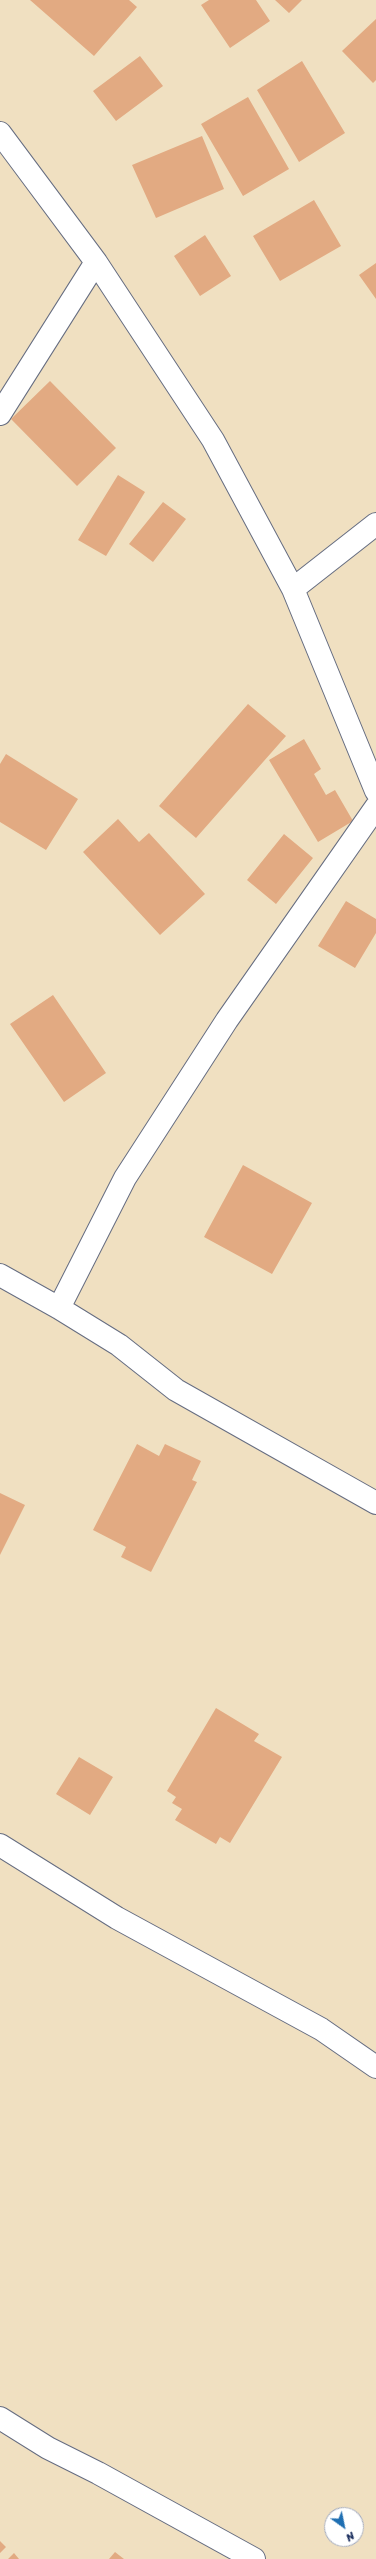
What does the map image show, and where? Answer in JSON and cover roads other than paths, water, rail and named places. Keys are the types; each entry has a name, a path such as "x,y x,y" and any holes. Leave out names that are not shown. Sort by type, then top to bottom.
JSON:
{"street":[{"path":"0,133 96,262 213,440 293,589 376,791"},
{"path":"0,414 96,262"},
{"path":"293,589 376,524"},
{"path":"59,1308 125,1178 227,1020 376,807"},
{"path":"0,1275 59,1308 119,1345 176,1390 376,1503"},
{"path":"0,1846 117,1918 321,2029 376,2067"},
{"path":"0,2418 48,2448 98,2472 254,2559"}]}
